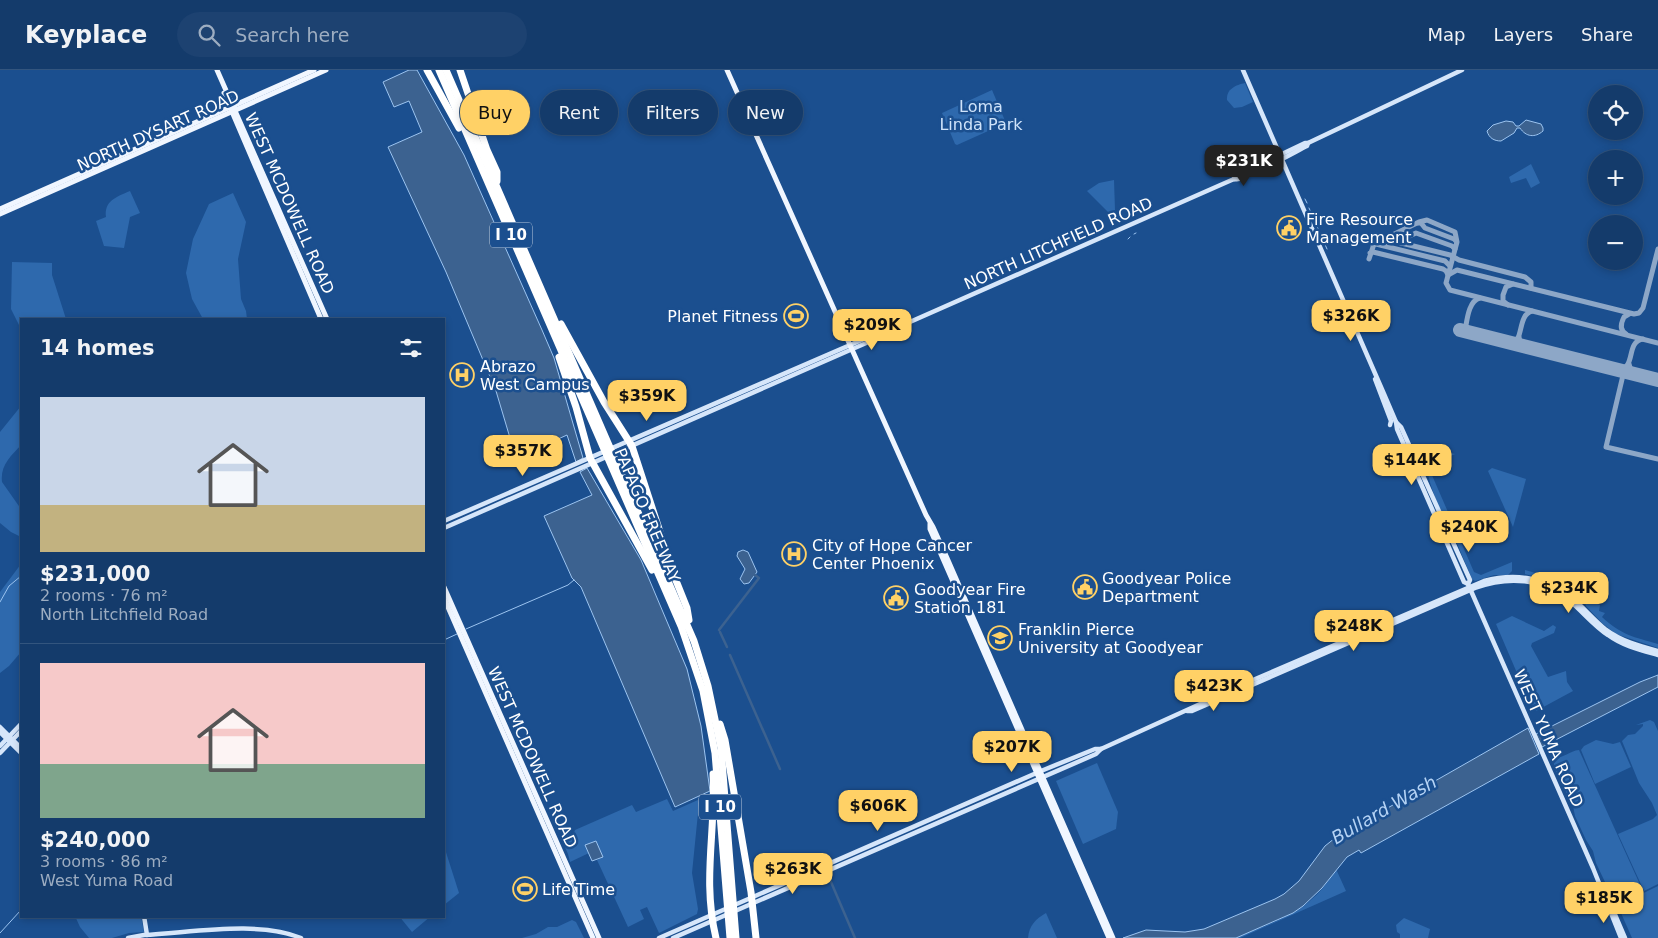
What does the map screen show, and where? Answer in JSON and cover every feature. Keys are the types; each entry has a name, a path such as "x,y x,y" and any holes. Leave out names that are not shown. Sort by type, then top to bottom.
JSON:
{"highway":[{"path":"427,70 477,158"},
{"name":"PAPAGO FREEWAY","path":"439,70 551,328 608,445 653,546 670,601 696,665 715,753 732,901"},
{"path":"448,70 608,445"},
{"name":"PAPAGO FREEWAY","path":"448,70 558,320 608,445"},
{"path":"460,70 487,150 497,172 497,181"},
{"path":"558,320 604,402 630,443 653,546 694,641 712,703 722,758 732,901"},
{"path":"551,328 591,461 653,546"},
{"name":"PAPAGO FREEWAY","path":"659,561 687,608 689,620 704,662 719,722 726,771 732,901 730,938"},
{"path":"707,711 713,778 709,880 716,938"},
{"path":"719,722 725,740 752,900 756,938"},
{"name":"PAPAGO FREEWAY","path":"732,914 737,938"}],"main road":[{"name":"WEST MCDOWELL ROAD","path":"215,70 327,318"},
{"name":"NORTH DYSART ROAD","path":"0,214 314,70"},
{"name":"NORTH DYSART ROAD","path":"0,209 233,108 326,70"},
{"path":"727,70 852,347 930,524 930,529 977,628 1039,775"},
{"name":"WEST YUMA ROAD","path":"1243,70 1364,347 1396,422 1397,429 1464,582 1469,587 1621,938"},
{"name":"NORTH LITCHFIELD ROAD","path":"445,528 630,443 852,347 887,329 892,329 1234,179 1237,180 1243,177 1245,173 1305,142 1308,143 1462,70"},
{"name":"WEST MCDOWELL ROAD","path":"280,216 321,318"},
{"name":"NORTH LITCHFIELD ROAD","path":"630,443 787,377 810,362 852,347"},
{"path":"1364,347 1391,421 1390,425"},
{"name":"WEST YUMA ROAD","path":"1396,422 1401,427 1470,580 1469,587"},
{"path":"1409,455 1421,471"},
{"name":"NORTH LITCHFIELD ROAD","path":"445,521 591,461"},
{"path":"945,558 969,618 1113,938"},
{"path":"752,900 881,841 1039,775 1097,754 1101,749 1187,711 1200,708 1469,587 1493,579 1507,577 1545,582 1571,597 1596,622 1613,634 1631,643 1658,651"},
{"path":"1469,587 1507,580 1544,586 1568,600 1603,632 1616,640 1631,648 1658,655"},
{"name":"WEST MCDOWELL ROAD","path":"445,590 465,640"},
{"name":"WEST MCDOWELL ROAD","path":"445,600 465,640 599,938"},
{"path":"969,618 972,619 977,628"},
{"name":"WEST MCDOWELL ROAD","path":"500,719 593,938"},
{"path":"0,753 20,725"},
{"path":"0,728 20,752"},
{"path":"0,732 20,747"},
{"path":"0,746 20,732"},
{"path":"660,938 861,855 1039,775"},
{"path":"1063,829 1109,938"},
{"path":"861,855 879,845 881,841"},
{"name":"WEST YUMA ROAD","path":"1607,903 1613,910 1625,938"},
{"path":"673,938 712,917"},
{"path":"144,918 147,935"},
{"path":"128,938 147,935 244,929 279,931 299,937"},
{"path":"666,938 676,930"}],"green space":[{"path":"1245,83 1253,102 1234,108 1227,100 1228,93 1235,86"},
{"name":"Loma Linda Park","path":"992,90 1006,123 957,145 955,144 942,113"},
{"path":"1531,164 1540,183 1531,188 1526,178 1511,183 1509,177"},
{"path":"1114,180 1115,210 1109,213 1087,191 1099,183"},
{"path":"130,191 140,213 130,217 124,248 104,246 96,221 106,217 107,207 112,200"},
{"path":"233,193 246,222 238,259 241,299 247,318 202,318 192,299 186,273 193,239 209,204"},
{"path":"12,262 52,263 52,275 66,318 20,318 20,327 11,309"},
{"path":"20,407 20,446 4,466 2,482 20,508 20,536 0,523 0,432"},
{"path":"1412,444 1455,454 1428,466 1474,572 1481,575 1512,562 1512,571 1508,575 1494,575 1475,581 1472,579 1451,529 1452,526 1446,521 1438,504 1428,471 1422,465"},
{"path":"1492,468 1526,479 1513,527 1488,471"},
{"path":"20,565 20,653 0,673 0,592"},
{"path":"1525,570 1588,588 1587,593 1597,596 1594,603 1600,605 1599,611 1605,613 1602,617 1609,623 1628,635 1658,644 1658,648 1616,634 1602,623 1585,603 1578,600 1549,578 1543,579 1525,574"},
{"path":"1512,616 1544,631 1553,625 1556,627 1554,633 1532,643 1531,646 1548,677 1566,671 1567,682 1573,691 1536,711 1529,701 1496,624"},
{"path":"1650,720 1654,722 1658,731 1658,884 1644,891 1618,834 1653,819 1657,815 1652,803 1639,783 1622,741 1628,735 1635,734 1643,724 1636,725"},
{"path":"1596,740 1613,744 1620,742 1631,767 1595,784 1581,750 1584,746"},
{"path":"1579,750 1642,889 1641,892 1628,898 1618,899 1605,882 1596,863 1593,851 1586,840 1575,816 1573,806 1556,771 1552,758"},
{"path":"1097,763 1118,812 1116,829 1083,844 1056,781"},
{"path":"667,799 673,811 698,800 699,803 692,873 698,909 697,914 659,933 647,907 640,910 644,919 628,927 597,860 603,857 585,845 589,853 570,862 562,840 574,833 575,830 632,805 636,812"},
{"path":"445,849 459,893 445,904"},
{"path":"1336,869 1346,891 1240,938 1236,938 1295,912 1304,906 1319,892"},
{"path":"1658,886 1658,938 1632,938 1621,913 1621,904"},
{"path":"1046,913 1057,938 1028,938 1034,923"},
{"path":"76,918 141,918 144,932 129,933 112,938 89,938 80,927"},
{"path":"401,918 429,918 412,932"},
{"path":"1404,918 1430,929 1428,938 1400,938 1396,925"},
{"path":"572,920 576,922 584,938 522,938 536,934 548,927 557,927"}],"shaded area":[{"path":"409,70 417,70 464,155 554,358 583,458 576,462 567,435 516,458 496,391 446,272 388,147 422,132 409,101 394,107 383,82"},
{"path":"1526,120 1541,124 1543,131 1531,136 1517,128 1514,133 1501,141 1492,139 1487,131 1493,125 1506,121 1513,122 1516,126 1519,126"},
{"path":"587,468 641,560 687,669 701,726 710,791 675,807 581,587 572,578 544,516 592,495 580,472"},
{"path":"743,550 748,552 757,572 749,583 744,584 740,579 745,569 737,556 738,552"},
{"path":"1658,675 1658,687 1542,747 1536,734 1640,682"},
{"path":"1528,728 1539,754 1361,853 1359,850 1347,857 1322,888 1293,913 1236,938 1123,938 1146,930 1185,932 1204,929 1275,899 1299,881 1325,846 1335,838"},
{"path":"596,841 603,857 592,861 585,845"}],"waterway":[{"path":"1305,199 1307,203"},
{"path":"1309,208 1327,249"},
{"path":"719,630 759,578 755,575"},
{"path":"0,602 9,586 20,577"},
{"path":"466,629 568,585 574,580"},
{"path":"720,632 727,647"},
{"path":"445,640 457,634"},
{"path":"730,655 780,769"},
{"path":"828,875 855,938"},
{"path":"0,933 20,911"}],"taxiway":[{"path":"1369,259 1374,244 1427,220 1455,232 1457,242 1446,283 1450,290 1658,343"},
{"path":"1418,223 1421,223 1425,228 1456,241"},
{"path":"1398,239 1403,239 1416,233 1452,246 1455,249"},
{"path":"1385,239 1450,255 1459,260 1525,277 1531,282 1531,288"},
{"path":"1373,245 1376,244 1445,261 1450,266"},
{"path":"1370,253 1373,252 1443,269 1448,275 1457,270 1634,314 1639,313 1643,308 1658,249"},
{"path":"1508,305 1503,301 1503,295 1506,287 1513,284"},
{"path":"1465,331 1471,307 1480,298"},
{"path":"1507,342 1513,342 1518,338 1524,318 1532,311"},
{"path":"1626,334 1622,330 1621,324 1624,317 1629,314"},
{"path":"1519,337 1520,342 1526,347"},
{"path":"1618,369 1624,368 1627,365 1634,345 1643,339"},
{"path":"1629,364 1634,374"},
{"path":"1624,371 1606,447 1658,459"}],"runway":[{"path":"1460,330 1658,380"}],"place":[{"name":"Fire Resource Management","path":"1289,228"},
{"name":"Planet Fitness","path":"796,316"},
{"name":"Abrazo West Campus","path":"462,375"},
{"name":"City of Hope Cancer Center Phoenix","path":"794,554"},
{"name":"Goodyear Police Department","path":"1085,587"},
{"name":"Goodyear Fire Station 181","path":"896,598"},
{"name":"Franklin Pierce University at Goodyear","path":"1000,638"},
{"name":"Life Time","path":"525,889"}],"water label":[{"name":"Bullard Wash","path":"1384,810"}]}
